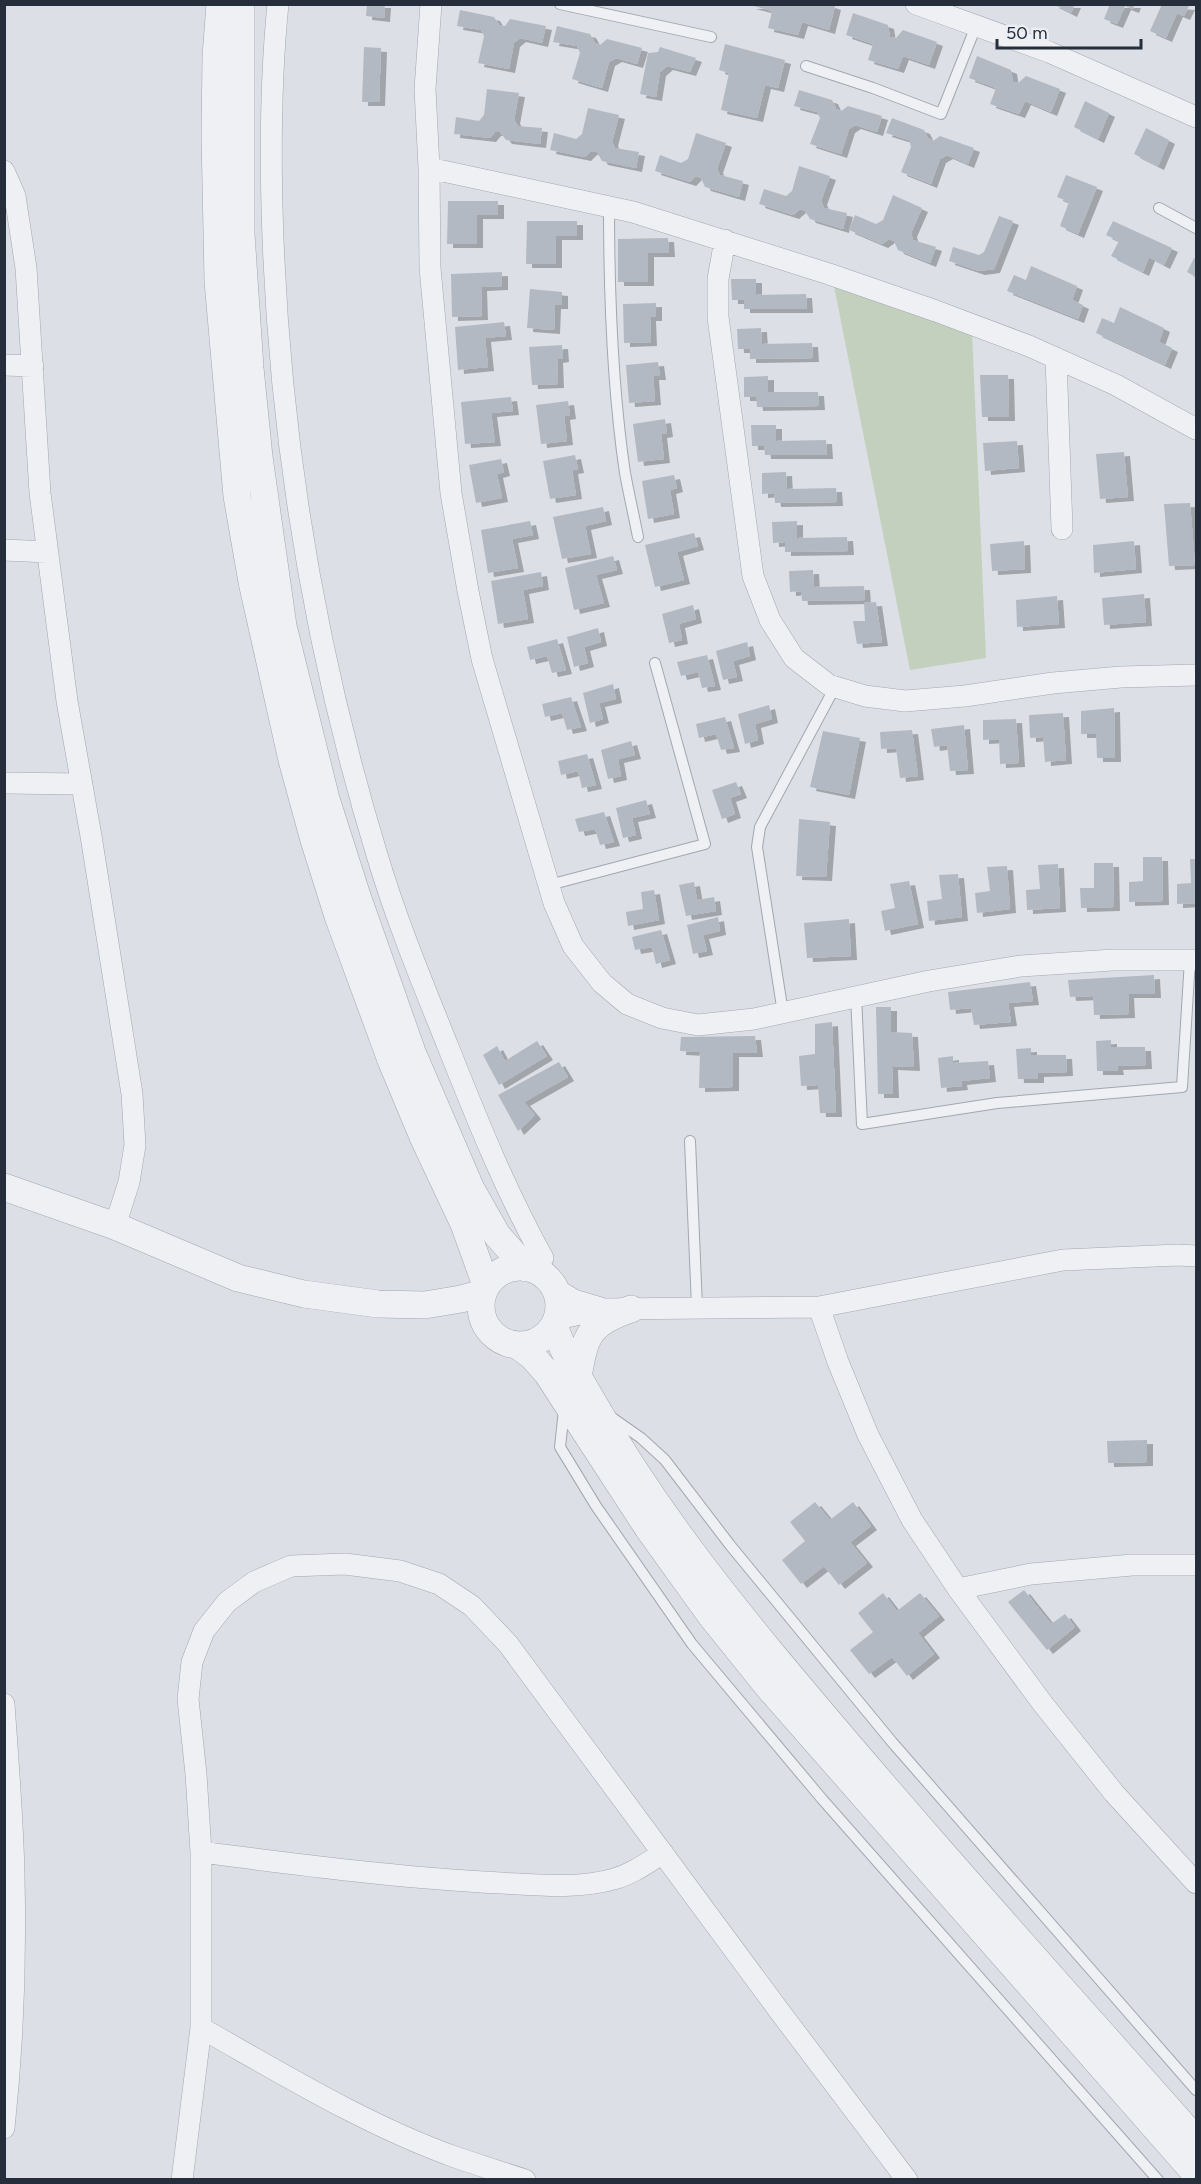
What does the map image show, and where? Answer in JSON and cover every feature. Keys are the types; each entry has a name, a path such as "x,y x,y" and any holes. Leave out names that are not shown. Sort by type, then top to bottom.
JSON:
{"street":[{"path":"220,4 216,56 215,135 218,281 237,496 254,593 292,760 338,916 391,1060 474,1248 485,1289"},
{"path":"241,4 241,234 250,368 259,457 283,626 326,799 357,896 412,1052 471,1189 497,1235 535,1263"},
{"path":"278,4 272,62 270,166 275,302 285,406 303,542 327,664 377,856 418,972 520,1216 535,1263 554,1287 574,1299 618,1309"},
{"path":"431,4 425,89 430,268 453,504 482,659 554,903 573,946 602,983 627,1004 662,1018 698,1025 754,1019 928,981 1021,966 1113,960 1193,960"},
{"path":"916,4 1049,52 1197,117"},
{"path":"429,168 633,212 725,240 936,311 1056,358 1116,385 1197,429"},
{"path":"4,171 15,196 26,268 40,493 67,701 132,1094 135,1145 129,1182 116,1226"},
{"path":"725,240 718,279 718,317 753,576 770,620 794,658 829,685 865,696 905,701 1121,677 1197,675"},
{"path":"1056,358 1062,529"},
{"path":"4,365 33,366"},
{"path":"4,550 48,552"},
{"path":"4,783 82,784"},
{"path":"4,1186 116,1226 238,1278 304,1294 378,1304 429,1304 468,1313 500,1340 517,1345 532,1356 565,1400 648,1528 712,1617 770,1689 1197,2174"},
{"path":"429,1304 462,1284 469,1273 474,1248"},
{"path":"555,1322 618,1309 819,1307 1063,1260 1197,1256"},
{"path":"486,1326 481,1309 485,1289 494,1276 505,1270 535,1263"},
{"path":"517,1345 538,1341 549,1333 559,1309 558,1296 554,1287"},
{"path":"429,1304 485,1289"},
{"path":"819,1307 838,1362 868,1435 912,1520 958,1589 1043,1704 1114,1793 1197,1883"},
{"path":"578,1377 583,1347 592,1331 618,1309"},
{"path":"555,1322 559,1341 614,1440 675,1531 736,1611 850,1748 1197,2140"},
{"path":"182,2180 201,2028 201,1852 188,1699 192,1662 204,1631 227,1602 254,1582 291,1566 345,1564 400,1571 439,1584 472,1606 508,1644 907,2180"},
{"path":"958,1589 1030,1574 1132,1565 1197,1565"},
{"path":"4,1704 14,1876 14,1989 10,2071 4,2128"},
{"path":"201,1852 388,1876 546,1885 594,1884 616,1879 636,1870 663,1853"},
{"path":"201,2028 321,2095 394,2131 454,2157 525,2180"}],"lane":[{"path":"560,4 711,37"},
{"path":"806,66 941,114 976,26"},
{"path":"609,207 610,284 617,407 626,475 638,537"},
{"path":"1159,208 1197,228"},
{"path":"549,885 705,844 655,663"},
{"path":"783,1013 757,847 760,827 835,687"},
{"path":"856,996 862,1124 997,1103 1182,1087 1193,960"},
{"path":"690,1141 697,1307"},
{"path":"565,1400 560,1447 596,1506 693,1644 822,1798 1158,2180"},
{"path":"595,1406 641,1438 665,1460 730,1545 899,1750 1197,2090"}],"green space":[{"path":"832,276 972,331 986,658 910,670"}],"building":[{"path":"367,4 385,4 384,18 366,16"},
{"path":"829,4 835,6 829,30 802,22 798,35 768,28 772,11 750,5"},
{"path":"1053,4 1075,4 1071,13"},
{"path":"1110,4 1135,4 1133,9 1125,6 1117,24 1104,19"},
{"path":"1162,4 1189,6 1184,16 1177,13 1166,38 1150,31"},
{"path":"460,10 494,17 499,25 505,26 510,19 546,26 542,43 520,38 514,43 509,69 478,63 484,36 481,30 457,26"},
{"path":"853,13 888,25 890,37 896,38 903,30 937,42 929,65 903,56 898,69 868,60 873,44 846,35"},
{"path":"557,26 590,34 595,43 600,45 607,39 642,48 637,64 616,58 609,62 602,88 572,79 580,53 577,46 553,42"},
{"path":"725,44 785,60 778,88 765,85 757,118 721,110 729,73 719,70"},
{"path":"364,47 381,48 379,102 362,102"},
{"path":"660,47 696,58 690,72 667,66 660,72 656,97 640,94 648,53 658,52"},
{"path":"977,56 1011,70 1013,82 1018,83 1026,76 1060,89 1051,112 1025,101 1019,114 990,104 996,88 969,78"},
{"path":"487,89 519,93 514,120 518,126 542,128 540,144 506,140 500,132 495,132 490,138 454,134 456,117 479,121 484,115"},
{"path":"799,90 832,100 836,109 841,111 848,106 882,116 877,132 855,125 849,129 841,154 810,144 820,118 817,112 794,106"},
{"path":"1085,101 1109,113 1098,139 1074,127"},
{"path":"588,108 619,115 612,142 615,148 639,152 636,168 602,161 597,152 591,151 585,157 550,150 554,133 576,139 582,134"},
{"path":"892,118 924,130 928,138 933,141 940,136 974,148 968,164 947,155 940,159 931,184 901,172 911,147 909,140 886,133"},
{"path":"1146,128 1169,140 1158,166 1134,154"},
{"path":"696,133 726,143 717,169 720,175 743,181 739,197 705,187 701,178 696,176 690,182 655,171 660,155 681,163 688,159"},
{"path":"799,166 830,176 821,201 824,208 847,213 843,229 810,219 805,211 800,209 793,215 759,204 764,189 786,196 792,191"},
{"path":"1066,175 1097,187 1078,234 1060,226 1069,202 1057,197"},
{"path":"893,195 922,208 911,233 913,240 936,247 930,263 898,250 894,241 889,239 882,244 849,230 855,215 876,224 883,220"},
{"path":"448,201 498,201 498,215 477,215 477,244 447,244"},
{"path":"999,216 1013,221 994,269 979,271 949,261 953,247 979,255 984,252"},
{"path":"527,221 577,221 577,236 556,236 556,264 526,264"},
{"path":"1113,221 1172,248 1164,265 1149,257 1143,272 1111,256 1119,241 1106,235"},
{"path":"668,238 669,253 648,253 648,282 618,282 618,239"},
{"path":"1194,258 1196,259 1196,277 1187,272"},
{"path":"1031,266 1077,286 1072,300 1083,305 1078,319 1007,291 1014,275 1026,280"},
{"path":"502,272 502,286 481,287 482,316 452,317 451,274"},
{"path":"731,279 756,279 756,295 806,294 807,309 744,309 744,300 732,300"},
{"path":"530,289 562,292 562,305 555,305 554,330 527,328"},
{"path":"656,303 656,317 650,317 651,342 624,343 623,304"},
{"path":"1120,307 1164,328 1159,342 1172,348 1165,365 1096,333 1102,318 1114,323"},
{"path":"504,322 506,336 485,338 488,367 458,370 455,327"},
{"path":"761,328 762,344 812,343 813,358 750,359 750,349 738,349 737,329"},
{"path":"562,345 563,358 557,359 558,384 532,385 529,347"},
{"path":"658,362 660,376 653,376 655,401 629,403 626,365"},
{"path":"980,375 1008,375 1009,417 982,417"},
{"path":"768,376 768,392 818,392 819,406 757,407 756,397 744,397 744,377"},
{"path":"511,397 513,411 491,413 495,442 465,444 461,402"},
{"path":"568,401 570,415 564,416 567,441 541,444 536,405"},
{"path":"665,419 667,433 661,434 664,459 638,462 633,424"},
{"path":"751,425 776,425 776,441 826,440 827,455 765,455 764,446 752,446"},
{"path":"1017,441 1019,468 985,471 983,443"},
{"path":"1124,452 1128,497 1100,499 1096,454"},
{"path":"575,455 578,469 572,470 576,495 550,499 543,461"},
{"path":"501,459 504,472 497,474 502,498 476,503 469,465"},
{"path":"786,472 787,489 836,488 837,502 775,503 774,493 762,494 762,473"},
{"path":"674,475 677,488 670,490 674,514 648,519 642,481"},
{"path":"1190,503 1195,565 1169,566 1164,504"},
{"path":"603,507 606,521 585,526 591,554 562,559 553,517"},
{"path":"530,521 533,535 512,539 518,568 488,573 481,530"},
{"path":"797,521 797,538 847,537 848,551 785,552 785,542 773,543 772,522"},
{"path":"694,533 698,546 677,552 684,580 655,587 645,545"},
{"path":"1024,541 1025,569 992,571 990,544"},
{"path":"1134,541 1136,569 1094,573 1093,545"},
{"path":"613,556 617,570 596,575 604,603 574,610 565,568"},
{"path":"813,570 814,587 864,586 865,600 802,601 801,591 790,592 789,571"},
{"path":"541,572 543,586 523,590 528,619 498,624 491,581"},
{"path":"1144,594 1146,622 1104,625 1102,598"},
{"path":"1057,596 1059,624 1017,627 1016,600"},
{"path":"876,602 882,642 857,644 853,621 865,621 864,603"},
{"path":"693,605 696,619 679,624 682,640 669,643 662,614"},
{"path":"598,628 601,642 584,647 588,663 574,667 567,637"},
{"path":"557,639 566,670 552,673 547,656 530,660 527,647"},
{"path":"747,642 750,656 733,661 737,677 723,680 716,651"},
{"path":"707,655 715,686 702,688 698,672 681,676 677,662"},
{"path":"613,684 616,699 599,703 603,719 590,723 583,693"},
{"path":"571,697 581,727 567,730 562,713 545,717 542,704"},
{"path":"769,705 772,719 755,724 758,740 745,744 738,714"},
{"path":"1114,708 1115,758 1097,758 1096,734 1081,734 1081,711"},
{"path":"1063,713 1066,760 1045,762 1043,737 1030,738 1029,715"},
{"path":"725,717 734,748 721,750 716,734 699,738 696,724"},
{"path":"1016,719 1019,763 1000,764 999,739 983,740 983,720"},
{"path":"964,725 968,770 950,771 947,745 934,747 931,729"},
{"path":"912,730 918,776 900,778 896,748 881,749 880,732"},
{"path":"823,731 860,738 849,795 810,787"},
{"path":"631,741 635,755 618,759 621,776 608,779 601,750"},
{"path":"587,754 596,785 582,788 578,771 561,775 558,761"},
{"path":"736,782 741,794 730,798 735,814 722,819 712,790"},
{"path":"646,800 650,814 632,818 636,835 623,838 616,808"},
{"path":"604,812 614,842 600,845 595,829 579,832 575,819"},
{"path":"799,819 830,822 826,877 796,876"},
{"path":"1143,857 1162,857 1163,901 1129,902 1129,882 1143,881"},
{"path":"1190,859 1196,859 1196,903 1177,904 1177,884 1191,883"},
{"path":"1094,863 1113,863 1114,907 1081,908 1080,888 1094,888"},
{"path":"1058,864 1060,908 1027,910 1026,890 1040,889 1038,865"},
{"path":"1007,866 1010,909 977,913 975,893 990,891 987,867"},
{"path":"958,874 962,917 929,921 927,901 942,899 939,875"},
{"path":"909,881 918,924 885,931 881,911 895,908 890,884"},
{"path":"694,882 697,900 714,897 716,911 686,916 679,885"},
{"path":"654,890 659,920 628,926 626,912 643,909 641,892"},
{"path":"718,917 720,931 703,935 707,951 693,954 687,925"},
{"path":"849,919 851,956 807,958 804,923"},
{"path":"661,930 670,960 656,964 652,947 635,950 632,937"},
{"path":"1154,975 1155,994 1128,994 1129,1014 1094,1015 1093,996 1070,997 1068,980"},
{"path":"1030,982 1033,1001 1008,1003 1011,1022 974,1025 971,1008 950,1010 948,992"},
{"path":"876,1007 891,1007 891,1032 912,1033 914,1067 892,1066 893,1094 878,1094"},
{"path":"832,1022 836,1113 820,1113 818,1085 801,1086 799,1056 815,1054 815,1024"},
{"path":"755,1036 757,1053 733,1053 733,1087 699,1088 700,1052 680,1051 681,1037"},
{"path":"1111,1040 1111,1047 1145,1047 1146,1065 1117,1066 1118,1071 1097,1071 1096,1041"},
{"path":"537,1041 547,1056 499,1085 483,1055 497,1046 505,1061"},
{"path":"1031,1048 1031,1055 1066,1055 1067,1072 1038,1073 1038,1079 1018,1079 1016,1049"},
{"path":"953,1056 953,1063 988,1061 990,1078 961,1081 962,1086 941,1088 938,1058"},
{"path":"559,1062 568,1077 524,1102 535,1115 518,1131 498,1095"},
{"path":"1147,1440 1147,1462 1108,1463 1107,1441"},
{"path":"815,1502 830,1520 853,1502 871,1526 850,1542 867,1563 839,1585 824,1566 801,1584 782,1560 805,1541 790,1522"},
{"path":"1024,1590 1051,1624 1065,1614 1075,1627 1047,1650 1008,1602"},
{"path":"883,1593 897,1611 920,1593 939,1616 918,1633 934,1654 907,1676 892,1657 869,1674 850,1650 873,1632 858,1613"}]}
